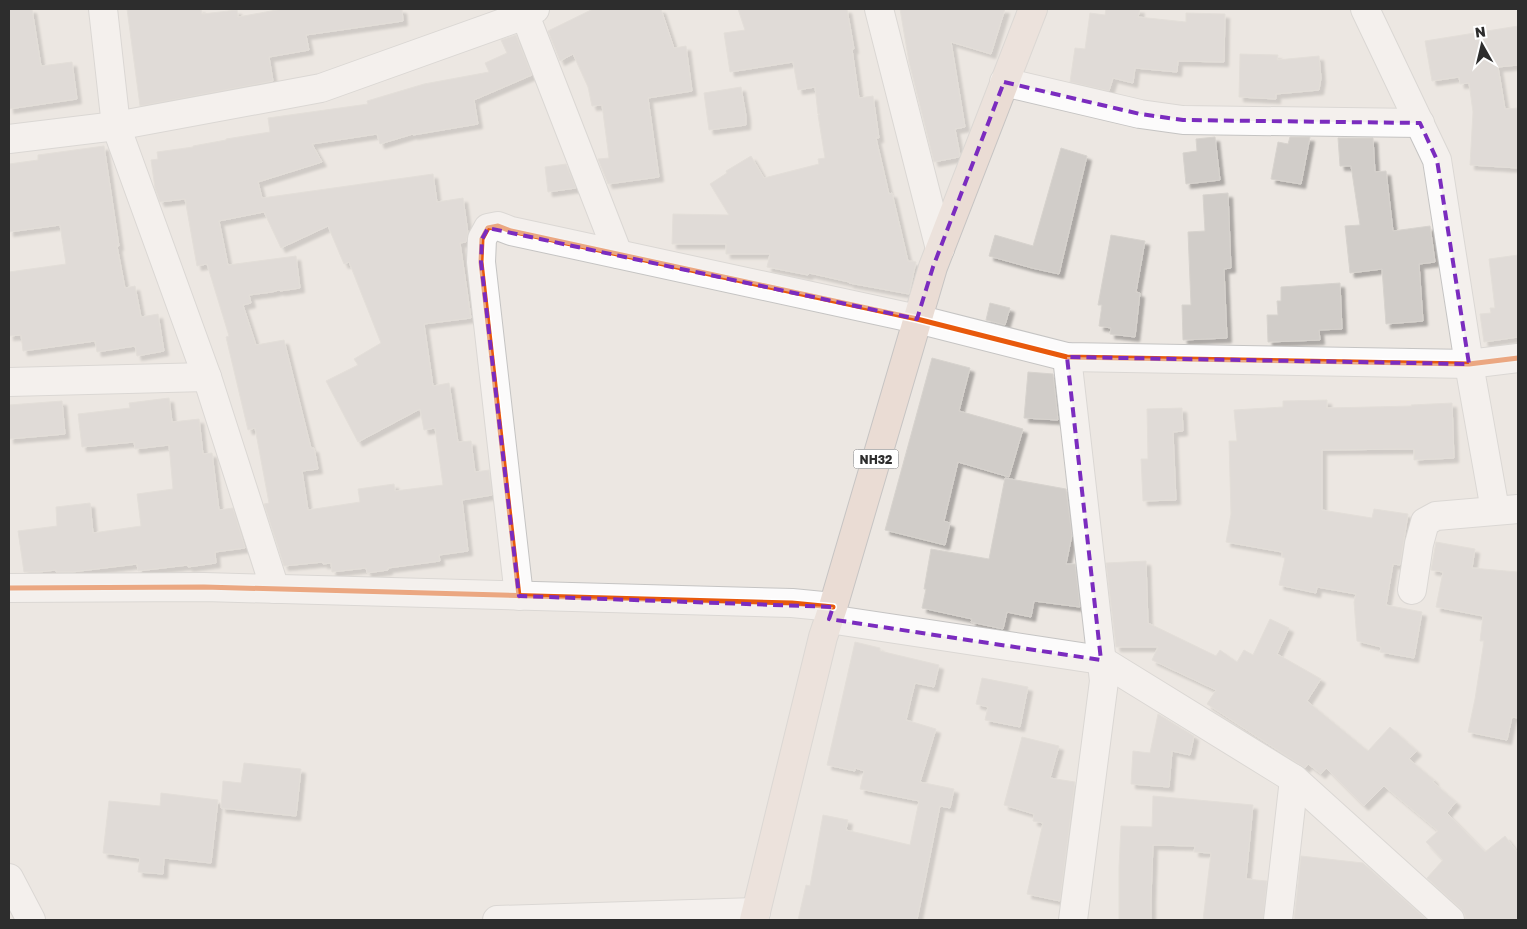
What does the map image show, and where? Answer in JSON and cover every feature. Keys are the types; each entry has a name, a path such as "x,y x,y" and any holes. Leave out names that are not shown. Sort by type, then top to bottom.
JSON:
{"highway":[{"name":"NH32","path":"755,916 823,637 932,268 1033,9"}],"street":[{"path":"103,9 116,126 207,377 275,589"},
{"path":"879,9 940,249"},
{"path":"1366,9 1437,160 1469,364 1507,509 1436,516 1425,522 1419,544 1412,590"},
{"path":"9,138 116,126 321,88 526,11 618,254"},
{"path":"1004,82 1140,114 1183,120 1420,123"},
{"path":"519,596 481,262 482,239 488,228 498,226 511,231 917,319 1067,357 1469,364 1518,358"},
{"path":"1067,357 1104,681 1073,920"},
{"path":"9,382 207,377"},
{"path":"9,588 204,587 792,603 831,613 1102,660 1294,778 1450,920"},
{"path":"1278,920 1294,778"},
{"path":"9,878 31,920"},
{"path":"497,920 755,916"}],"highlighted area":[{"path":"1004,82 1140,114 1183,120 1420,123 1437,160 1469,364 1067,357 1101,660 829,619 833,607 519,596 481,262 482,239 488,228 917,319 933,267"}],"building":[{"path":"9,9 32,9 41,66 72,62 77,99 9,109"},
{"path":"127,9 201,9 202,14 237,10 238,17 282,9 402,9 403,21 306,35 309,50 269,57 273,81 140,106"},
{"path":"593,9 661,9 674,48 686,46 692,91 648,98 659,177 608,184 598,159 609,158 602,105 592,106 588,87 573,54 560,61 548,31"},
{"path":"738,9 847,9 854,49 852,49 859,98 873,96 879,138 876,138 889,194 892,193 908,261 916,262 909,294 849,283 809,273 808,275 767,267 770,254 726,254 726,244 672,244 673,214 729,215 710,184 727,173 726,171 751,156 764,178 819,164 818,159 825,158 815,87 798,90 793,62 730,72 724,33 745,30"},
{"path":"900,9 1005,9 991,54 951,42 965,127 955,129 959,157 934,162 909,62"},
{"path":"1106,9 1140,9 1138,17 1186,22 1186,13 1225,14 1224,62 1178,61 1177,72 1135,68 1133,83 1113,78 1109,91 1070,82 1075,48 1085,49 1090,13 1105,15"},
{"path":"1518,26 1518,65 1498,67 1505,109 1518,108 1518,168 1470,165 1473,112 1469,83 1460,84 1459,77 1432,81 1425,41"},
{"path":"516,35 532,75 474,100 478,124 413,134 380,144 377,134 312,144 322,162 258,182 262,198 433,174 437,202 463,198 468,233 466,242 460,243 471,318 424,324 433,386 449,383 458,442 471,441 475,472 489,470 492,495 462,500 468,551 439,555 440,561 388,568 388,570 367,573 366,568 332,572 331,563 323,564 323,562 284,566 264,504 269,503 255,428 248,430 226,337 229,336 207,264 197,266 185,199 160,202 155,188 151,160 158,159 157,152 270,132 268,118 368,104 367,101 424,84 489,72 485,63 507,53 501,40","holes":["264,212 281,248 328,226 344,264 349,262 381,343 354,359 358,365 326,381 358,442 420,409 424,430 435,428 443,485 395,491 394,484 358,489 360,502 308,510 302,471 318,469 284,340 256,345 243,305 251,303 249,295 300,288 296,256 228,265 219,221"]},
{"path":"1240,54 1278,55 1277,60 1319,56 1321,78 1319,90 1276,94 1276,99 1239,97"},
{"path":"741,87 746,125 709,130 704,93"},
{"path":"1215,137 1220,180 1186,184 1183,153 1197,151 1196,139"},
{"path":"1290,137 1310,137 1301,184 1271,179 1278,142 1288,144"},
{"path":"1338,138 1373,138 1375,172 1386,171 1393,231 1430,226 1435,262 1419,264 1423,321 1386,324 1382,269 1350,273 1345,226 1360,225 1351,166 1340,166"},
{"path":"104,146 119,246 117,246 125,288 135,286 141,317 158,314 164,351 137,356 135,346 97,352 95,341 23,351 21,335 9,336 9,272 66,264 60,225 9,232 9,164 38,160 38,155"},
{"path":"1061,148 1087,156 1059,274 989,256 995,235 1033,246"},
{"path":"566,164 576,188 548,192 545,167"},
{"path":"1228,193 1231,268 1224,269 1227,338 1183,340 1182,305 1191,305 1188,232 1205,231 1203,195"},
{"path":"1111,235 1145,241 1136,292 1140,293 1135,337 1110,334 1111,328 1099,326 1102,305 1098,305"},
{"path":"1518,255 1518,337 1484,342 1480,314 1491,313 1490,308 1495,308 1489,259"},
{"path":"1340,283 1342,329 1319,330 1320,340 1268,342 1267,315 1278,315 1277,301 1281,301 1281,287"},
{"path":"990,303 1010,308 1005,325 986,320"},
{"path":"932,358 970,368 959,411 1023,429 1009,477 958,462 944,521 950,523 945,545 885,530"},
{"path":"1028,372 1053,374 1058,420 1024,418"},
{"path":"169,398 172,422 199,419 203,454 212,453 219,510 233,508 245,548 215,552 216,563 188,567 188,565 138,571 137,564 72,572 56,572 56,570 24,572 18,531 57,526 56,507 90,503 93,533 141,526 137,494 173,489 169,445 135,449 134,442 82,447 78,414 130,408 129,403"},
{"path":"1327,400 1327,408 1452,403 1454,458 1414,460 1414,449 1322,450 1322,510 1372,518 1374,509 1408,514 1400,565 1393,564 1386,605 1422,612 1414,658 1380,652 1381,647 1357,641 1354,602 1356,594 1317,587 1316,593 1279,585 1285,558 1282,557 1282,552 1226,542 1231,514 1229,441 1237,441 1234,410 1283,407 1283,401"},
{"path":"62,401 65,434 9,439 9,405"},
{"path":"1182,408 1183,431 1173,432 1176,500 1143,501 1141,459 1148,459 1147,409"},
{"path":"1005,478 1066,489 1072,535 1066,564 1075,564 1080,607 1034,601 1031,617 1007,612 1003,629 971,622 972,619 922,608 931,549 989,559"},
{"path":"1436,542 1475,549 1472,568 1518,572 1518,718 1512,717 1507,740 1468,732 1484,641 1480,641 1483,616 1436,607 1443,572 1431,570"},
{"path":"1146,561 1148,623 1216,656 1220,650 1237,662 1244,650 1253,655 1270,619 1289,628 1277,654 1321,679 1307,701 1368,751 1390,727 1417,751 1409,759 1456,802 1447,813 1485,852 1505,836 1518,853 1518,920 1465,920 1465,915 1460,908 1427,878 1443,860 1426,842 1438,831 1384,786 1364,806 1326,768 1321,774 1308,764 1305,768 1207,704 1216,690 1152,660 1158,647 1116,647 1106,563"},
{"path":"855,642 880,648 880,651 939,665 934,687 915,683 906,720 936,729 920,782 954,789 950,808 940,806 917,920 798,920 806,885 810,886 823,815 848,820 846,830 910,845 919,801 860,789 864,771 855,768 855,771 827,765"},
{"path":"982,678 1028,687 1020,727 985,720 988,707 976,704"},
{"path":"1158,714 1194,736 1190,755 1172,751 1169,787 1131,784 1133,751 1150,753"},
{"path":"1022,737 1059,746 1050,778 1075,782 1060,901 1027,894 1043,823 1033,821 1034,814 1004,805"},
{"path":"244,763 301,769 296,816 221,808 223,781 241,783"},
{"path":"161,793 218,800 211,863 164,858 163,874 138,872 140,858 103,853 109,801 160,806"},
{"path":"1153,796 1253,805 1246,879 1267,881 1263,920 1203,920 1211,853 1194,852 1195,846 1153,845 1151,920 1119,920 1121,826 1152,827"},
{"path":"1301,856 1363,863 1427,920 1294,920"}],"cycle path":[{"path":"519,596 481,262 482,239 488,228 498,226 511,231 917,319 1067,357 1469,364 1518,358"},
{"path":"9,588 204,587 792,603 833,607"}]}
